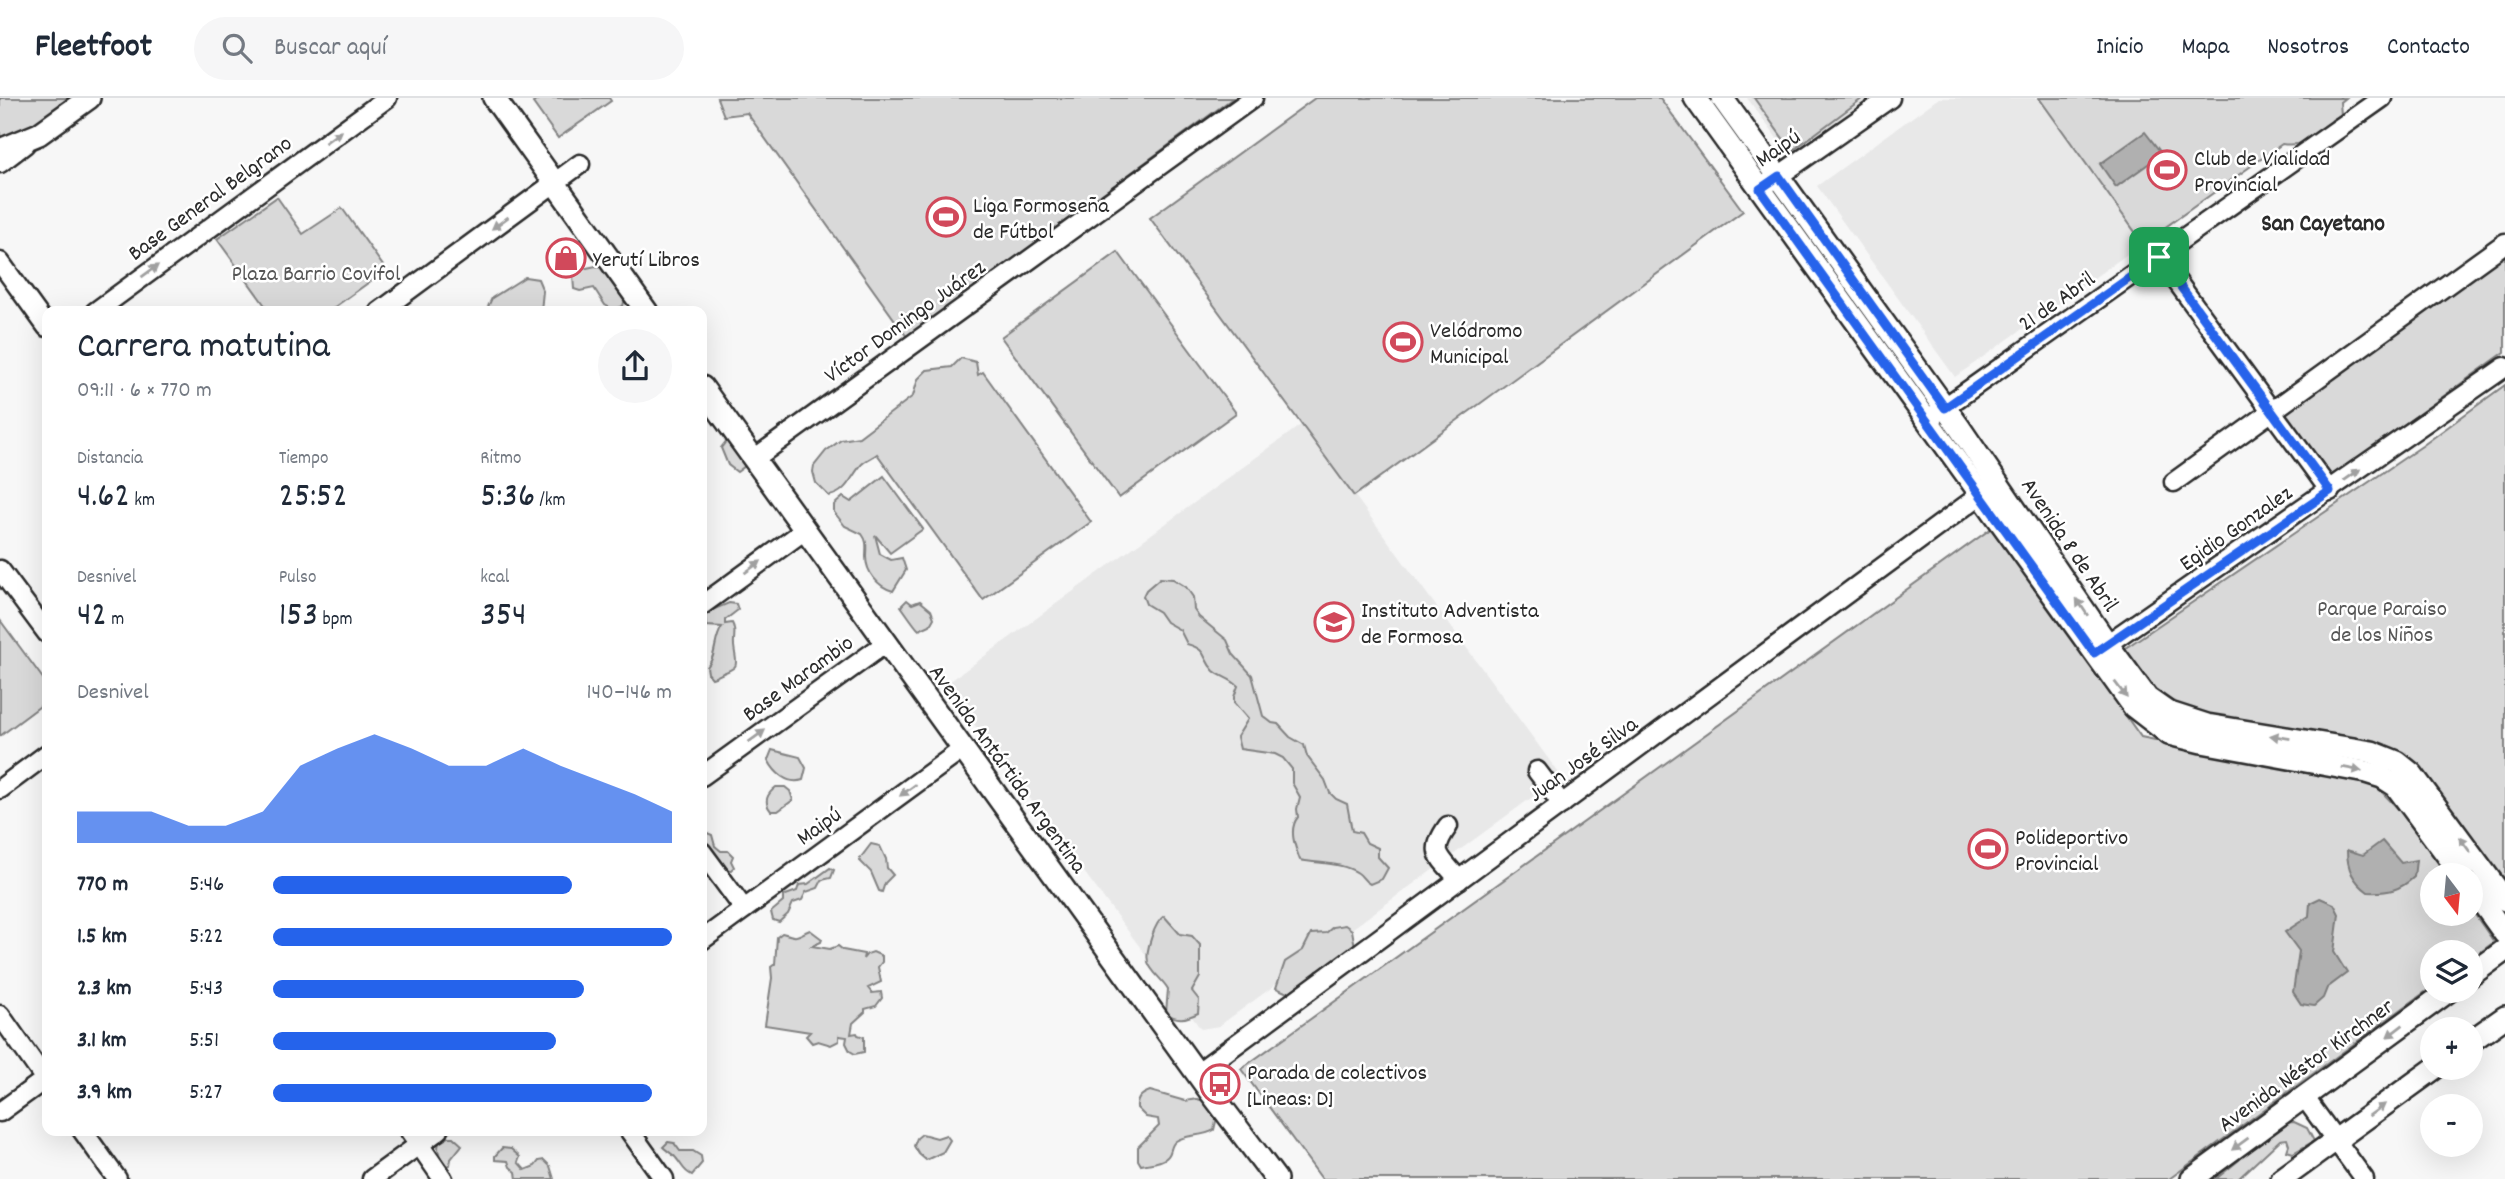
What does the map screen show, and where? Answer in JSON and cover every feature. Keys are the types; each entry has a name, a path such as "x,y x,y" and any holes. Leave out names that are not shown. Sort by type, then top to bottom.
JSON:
{"main road":[{"path":"0,150 15,146 38,134 89,98"},
{"path":"494,98 644,306"},
{"name":"Avenida 8 de Abril","path":"1695,98 1760,189 1937,413"},
{"name":"Avenida 8 de Abril","path":"1722,98 1779,176 1937,413 2101,649 2134,708 2169,733 2202,742 2382,777 2396,786 2453,863"},
{"name":"Avenida Antártida Argentina","path":"707,394 1275,1179"},
{"name":"Avenida 8 de Abril","path":"2101,649 2147,698 2167,712 2207,725 2372,752 2396,762 2412,774 2505,900"},
{"path":"2483,904 2505,934"},
{"path":"2483,966 2505,950"},
{"name":"Avenida Néstor Kirchner","path":"2192,1179 2433,1003"},
{"path":"2483,1033 2505,1017"},
{"path":"2282,1179 2420,1079"}],"street":[{"name":"Base General Belgrano","path":"102,306 387,98"},
{"name":"Víctor Domingo Juárez","path":"754,459 1254,98"},
{"name":"Maipú","path":"1760,189 1890,98"},
{"name":"21 de Abril","path":"1937,413 2382,98"},
{"path":"0,163 38,134"},
{"path":"387,306 580,164"},
{"path":"2174,482 2505,243"},
{"path":"2159,257 2330,491"},
{"path":"0,262 42,320"},
{"name":"Egidio Gonzalez","path":"2101,649 2505,367"},
{"name":"Juan José Silva","path":"1197,1073 1989,488"},
{"path":"707,601 805,530"},
{"path":"0,570 42,626"},
{"name":"Base Marambio","path":"707,772 886,643"},
{"name":"Maipú","path":"707,936 963,750"},
{"path":"0,789 42,758"},
{"path":"1537,771 1562,804"},
{"path":"1448,826 1437,841 1437,853 1459,880"},
{"path":"707,859 744,909"},
{"path":"0,1015 42,1073"},
{"path":"0,1112 42,1083"},
{"path":"2305,1098 2364,1179"},
{"path":"86,1136 117,1179"},
{"path":"633,1136 664,1179"},
{"path":"372,1179 414,1138 443,1179"}],"shaded area":[{"path":"1747,98 1880,98 1794,161"},
{"path":"1939,98 2039,98 2143,243 1955,377 1817,186"},
{"path":"2145,132 2162,154 2116,187 2100,164"},
{"path":"1302,424 1561,776 1219,1026 1201,1029 945,685"},
{"path":"2382,841 2401,863 2416,860 2414,877 2393,890 2368,892 2352,874 2347,850 2363,855"},
{"path":"2320,898 2334,904 2339,914 2334,952 2347,973 2327,988 2323,998 2314,1006 2301,1004 2293,992 2299,951 2285,932 2309,916 2310,903"}],"green space":[{"path":"0,98 74,98 34,127 0,137"},
{"path":"540,98 609,98 611,101 558,138 533,103"},
{"name":"Liga Formoseña de Fútbol","path":"717,98 1233,98 907,337 747,113 724,116"},
{"name":"Velódromo Municipal","path":"1315,98 1660,98 1743,211 1354,496 1150,218"},
{"path":"1754,98 1863,98 1792,151"},
{"name":"Club de Vialidad Provincial","path":"2039,98 2345,98 2340,102 2341,115 2332,120 2329,129 2320,138 2282,144 2143,243"},
{"name":"Plaza Barrio Covifol","path":"277,197 303,234 342,208 386,270 336,306 265,306 217,239"},
{"path":"1118,252 1236,413 1119,498 1001,337"},
{"path":"2505,252 2505,352 2331,477 2281,410"},
{"path":"596,266 610,269 626,295 623,306 605,305 594,288 580,291 574,289 573,276 582,269"},
{"path":"525,277 538,279 543,291 542,306 488,306 492,298"},
{"path":"961,358 976,362 978,375 983,372 1091,522 983,600 877,454 862,464 844,488 829,496 816,483 813,472 814,466 826,451 841,440 859,437 913,396 918,379 927,370 952,367"},
{"name":"Parque Paraiso de los Niños","path":"2505,385 2505,884 2402,754 2376,742 2208,716 2153,691 2124,649 2422,446"},
{"path":"733,438 748,459 745,466 737,472 728,465 721,448 727,440"},
{"path":"884,476 923,529 890,553 875,535 880,554 891,560 902,558 906,570 893,591 882,586 871,573 862,534 845,526 834,512 834,505 843,497 851,502"},
{"name":"Polideportivo Provincial","path":"1992,528 2141,737 2376,786 2412,823 2440,863 2420,863 2420,926 2483,926 2494,942 2483,950 2483,940 2420,940 2420,996 2169,1179 1322,1179 1241,1069"},
{"path":"1160,578 1173,579 1186,587 1193,597 1194,610 1199,617 1227,640 1233,654 1252,675 1263,716 1278,724 1290,737 1304,745 1307,756 1325,780 1330,793 1347,804 1352,831 1361,833 1367,843 1378,848 1378,857 1388,868 1382,879 1370,884 1358,873 1345,867 1300,860 1293,827 1298,817 1300,797 1292,783 1292,769 1283,758 1275,754 1240,749 1237,737 1248,719 1234,703 1238,686 1214,671 1199,649 1187,644 1180,630 1166,622 1159,612 1146,604 1143,596 1146,590"},
{"path":"907,600 912,604 920,601 931,610 934,618 930,625 917,629 901,606"},
{"path":"729,603 736,604 738,610 725,620 725,624 732,623 734,629 736,664 712,678 707,667 722,627 707,626 707,614"},
{"path":"0,620 42,677 42,705 0,736"},
{"path":"772,750 800,757 806,768 803,780 792,781 778,773 768,760"},
{"path":"776,787 785,787 790,791 793,800 778,811 771,811 767,798"},
{"path":"707,833 712,835 715,846 733,856 731,861 734,867 731,870 721,869 707,851"},
{"path":"871,844 880,846 887,868 893,875 885,883 882,892 879,891 871,872 859,860"},
{"path":"830,868 834,870 831,878 822,880 818,888 806,892 802,900 793,903 788,914 779,922 773,920 771,912 783,902 783,896 797,891 799,885 808,884"},
{"path":"1164,916 1180,934 1192,936 1200,945 1200,977 1192,991 1199,1000 1198,1013 1186,1018 1166,1013 1168,989 1148,962 1152,937 1157,924"},
{"path":"1345,925 1352,930 1355,947 1333,968 1317,971 1313,979 1290,994 1276,988 1285,962 1303,950 1311,934 1326,933 1333,927"},
{"path":"810,930 822,939 812,946 830,949 838,946 843,950 864,954 863,959 873,952 882,956 878,967 881,982 868,988 872,993 881,992 882,998 876,1006 865,1009 853,1023 851,1034 857,1033 864,1037 864,1052 855,1054 850,1051 846,1043 847,1037 839,1036 839,1041 831,1045 818,1041 812,1043 806,1036 810,1032 765,1025 777,937 782,933 796,936"},
{"path":"1150,1091 1185,1101 1197,1099 1209,1102 1217,1117 1214,1130 1180,1139 1174,1143 1166,1158 1141,1165 1138,1160 1138,1147 1159,1126 1158,1119 1146,1117 1137,1108 1140,1097"},
{"path":"2294,1122 2307,1128 2314,1141 2293,1153 2287,1151 2287,1139 2280,1140 2238,1179 2216,1179 2239,1160 2250,1146 2285,1123"},
{"path":"922,1134 937,1138 946,1135 950,1140 943,1152 926,1160 914,1146"},
{"path":"449,1137 462,1145 451,1159 450,1165 446,1166 438,1146"},
{"path":"668,1142 674,1143 680,1151 693,1151 701,1156 702,1163 692,1175 663,1147"},
{"path":"502,1148 511,1149 520,1157 518,1162 525,1170 544,1160 550,1166 554,1179 517,1179 516,1172 508,1161 495,1160"}],"place":[{"name":"Club de Vialidad Provincial","path":"2167,170"},
{"name":"Liga Formoseña de Fútbol","path":"946,217"},
{"name":"Yerutí Libros","path":"566,258"},
{"name":"Velódromo Municipal","path":"1403,342"},
{"name":"Instituto Adventista de Formosa","path":"1334,622"},
{"name":"Polideportivo Provincial","path":"1988,849"},
{"name":"Parada de colectivos [Lineas: D]","path":"1220,1084"}],"district":[{"name":"San Cayetano","path":"2323,222"}],"route":[{"path":"1779,176 1945,408 2159,257 2330,491 2094,653 1760,189 1779,176"}]}
